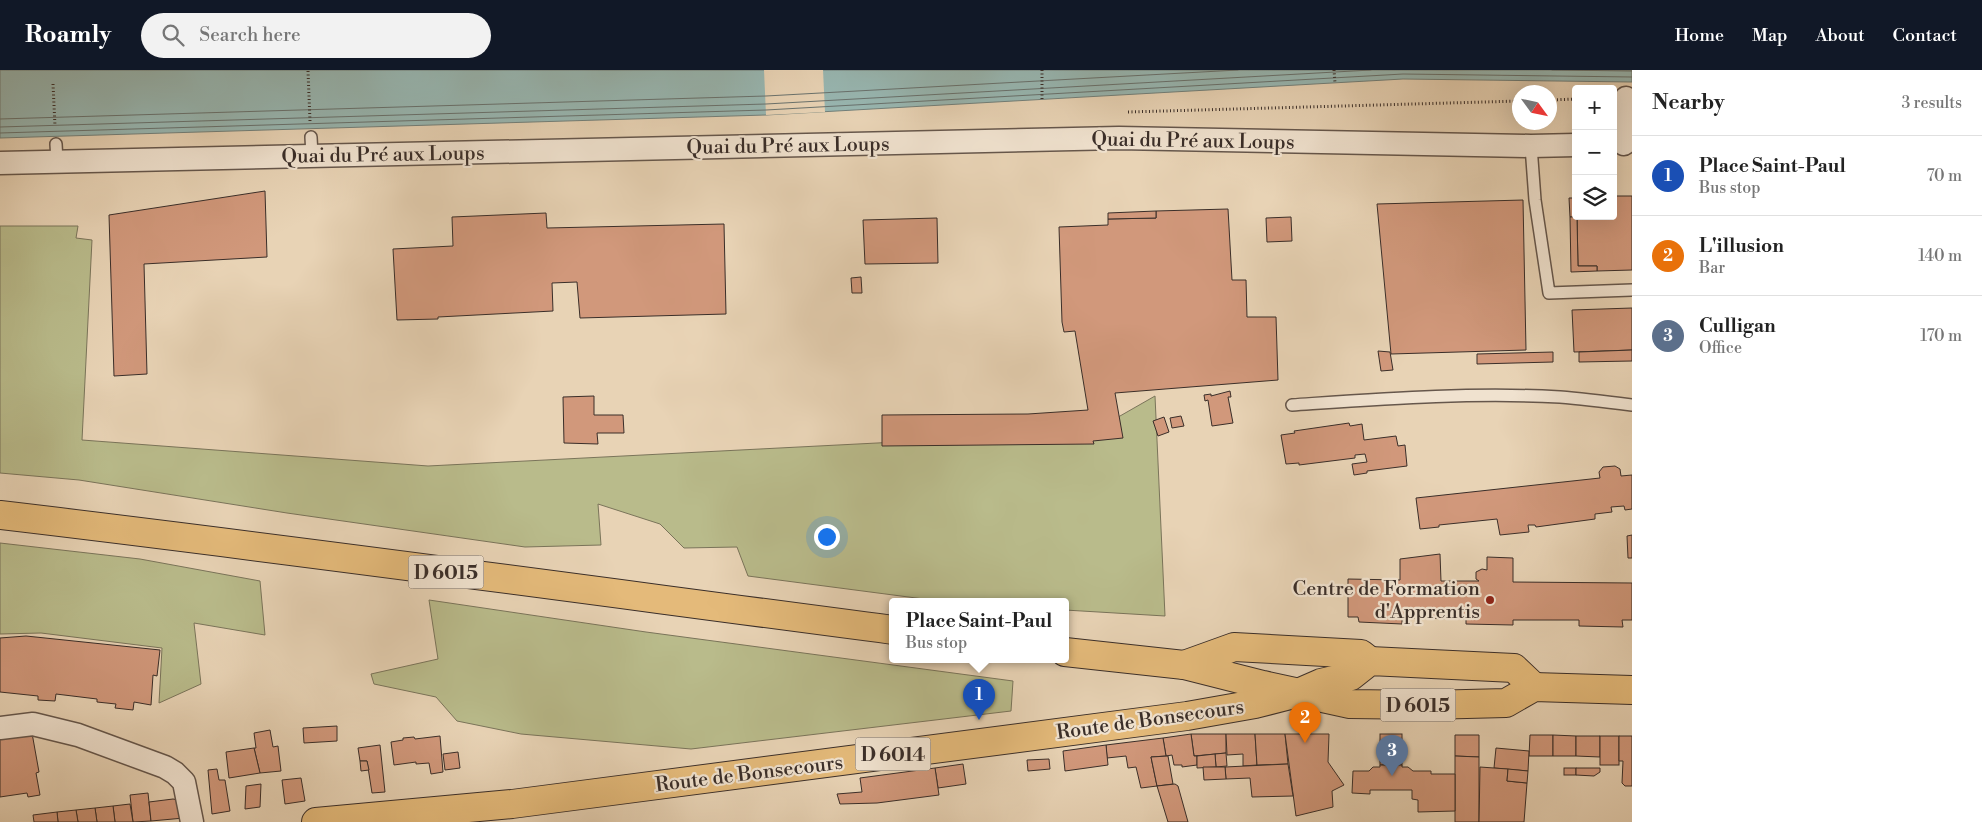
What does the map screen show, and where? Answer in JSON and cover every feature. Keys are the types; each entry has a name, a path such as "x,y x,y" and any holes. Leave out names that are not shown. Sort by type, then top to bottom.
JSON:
{"main road":[{"name":"D 6015","path":"0,515 297,551 889,629"},
{"name":"D 6015","path":"1184,664 1234,648 1362,654 1370,662 1514,668 1534,687"},
{"name":"D 6015","path":"1069,652 1184,664 1298,693"},
{"name":"Route de Bonsecours","path":"316,822 512,804 1188,716 1255,704 1298,693 1321,683 1351,676 1370,662"},
{"name":"Route de Bonsecours","path":"1298,693 1350,704 1427,706 1506,703 1534,687"},
{"path":"1534,687 1632,690"}],"street":[{"path":"1623,144 1626,98"},
{"name":"Quai du Pré aux Loups","path":"0,163 57,153 311,146 1119,138 1531,146 1572,145"},
{"path":"0,728 34,724 78,735 165,767 175,772 184,782 192,822"}],"lane":[{"path":"1531,146 1535,200 1549,293 1632,290"},
{"path":"1292,405 1420,396 1525,396 1562,397 1632,406"}],"path":[{"path":"1042,70 1042,100"},
{"path":"1334,70 1335,83"},
{"path":"308,71 311,146"},
{"path":"53,84 57,153"},
{"path":"1557,100 1572,99"}],"green space":[{"path":"0,226 78,226 76,238 92,240 82,440 428,466 1092,432 1155,396 1165,616 1069,610 1069,598 916,598 748,576 737,547 684,548 660,524 598,504 601,545 525,547 287,513 79,480 0,473"},
{"path":"0,543 140,559 260,581 265,635 194,623 201,684 159,703 162,648 41,633 0,634"},
{"path":"429,600 646,632 1013,681 1011,711 691,749 521,734 457,721 436,697 374,684 371,674 438,659"}],"water":[{"path":"0,70 1632,70 1632,82 1403,79 766,115 0,138"}],"pier":[{"path":"764,70 823,70 825,112 766,115"}],"building":[{"path":"265,191 267,257 144,264 147,374 114,376 109,215"},
{"path":"1617,196 1632,196 1632,270 1597,271 1597,266 1578,266 1577,220 1617,220"},
{"path":"1569,198 1572,198 1572,217 1570,217"},
{"path":"1523,200 1526,350 1391,354 1377,204"},
{"path":"1228,209 1232,280 1246,280 1247,317 1276,317 1278,380 1115,393 1123,438 1093,441 1094,444 882,446 882,415 1028,414 1088,410 1075,331 1064,332 1062,322 1059,227 1108,225 1108,219 1156,218 1156,211"},
{"path":"1156,211 1156,218 1108,219 1108,213"},
{"path":"546,213 547,228 724,224 726,314 580,318 577,282 552,283 553,311 397,320 393,249 453,246 452,217"},
{"path":"1291,217 1292,241 1267,242 1266,218"},
{"path":"1570,217 1572,217 1572,220 1577,220 1578,266 1597,266 1597,271 1571,272"},
{"path":"937,218 938,263 865,264 863,220"},
{"path":"861,277 862,293 852,293 851,278"},
{"path":"1632,308 1632,350 1574,352 1572,310"},
{"path":"1632,350 1632,361 1579,362 1579,352"},
{"path":"1378,351 1390,352 1393,370 1381,371"},
{"path":"1553,352 1553,362 1477,364 1477,354"},
{"path":"1230,391 1231,397 1228,397 1233,423 1212,426 1208,400 1205,401 1204,395 1211,394 1211,396"},
{"path":"594,396 594,415 623,415 624,433 597,433 598,444 564,443 563,397"},
{"path":"1181,416 1184,426 1172,428 1170,418"},
{"path":"1164,417 1169,432 1158,436 1153,421"},
{"path":"1349,423 1350,426 1362,424 1364,440 1396,436 1398,446 1405,445 1407,466 1367,471 1367,473 1354,475 1352,464 1367,462 1365,454 1355,455 1355,458 1299,465 1299,463 1286,464 1281,435 1295,433 1294,431"},
{"path":"1615,466 1620,469 1621,476 1632,475 1632,509 1625,510 1624,506 1611,507 1612,512 1595,514 1595,519 1536,527 1535,525 1528,525 1529,532 1500,535 1497,519 1439,525 1439,527 1420,529 1416,498 1600,478 1599,472 1603,467"},
{"path":"1632,535 1632,558 1628,558 1627,536"},
{"name":"Centre de Formation d'Apprentis","path":"1440,554 1441,581 1479,581 1476,579 1476,572 1482,569 1487,570 1487,557 1513,558 1513,582 1632,583 1632,620 1622,620 1623,627 1579,626 1579,620 1513,620 1513,625 1466,624 1466,619 1402,618 1402,624 1359,622 1358,617 1348,617 1348,579 1400,580 1400,559"},
{"path":"26,636 160,650 157,676 153,675 151,705 134,702 133,710 115,708 116,704 97,702 97,699 56,694 55,701 38,700 38,696 0,692 0,638"},
{"path":"337,726 337,741 304,743 303,728"},
{"path":"270,730 273,747 278,746 281,771 260,773 254,748 256,748 254,733"},
{"path":"32,733 39,772 36,773 40,795 28,797 27,793 0,797 0,737"},
{"path":"1191,734 1226,734 1226,753 1194,756"},
{"path":"1191,734 1194,756 1197,756 1197,765 1182,767 1182,765 1174,765 1172,755 1166,756 1163,738"},
{"path":"1226,734 1255,734 1257,765 1243,766 1243,754 1227,755"},
{"path":"1255,734 1285,734 1288,764 1257,765"},
{"path":"1285,734 1329,734 1328,762 1344,785 1332,791 1333,807 1296,816"},
{"path":"1380,734 1402,734 1402,765 1380,765"},
{"path":"1455,735 1479,735 1479,757 1455,756"},
{"path":"1530,735 1553,735 1553,756 1529,756"},
{"path":"1553,735 1576,736 1576,756 1553,756"},
{"path":"440,736 443,772 431,774 429,763 416,764 416,762 394,765 391,742 403,740 403,738 414,737 415,739"},
{"path":"1576,736 1600,736 1600,757 1576,756"},
{"path":"1600,736 1619,736 1619,765 1600,765"},
{"path":"1619,736 1632,736 1632,786 1625,786 1622,783 1623,761 1619,761"},
{"path":"1163,738 1166,756 1151,757 1157,786 1141,788 1136,767 1128,768 1126,756 1107,758 1106,745"},
{"path":"380,745 385,792 372,793 367,761 360,761 358,748"},
{"path":"1106,745 1108,765 1065,771 1063,751"},
{"path":"254,748 260,773 229,778 226,752"},
{"path":"1496,748 1529,751 1528,771 1494,768"},
{"path":"458,752 460,768 445,770 443,754"},
{"path":"1226,753 1227,766 1216,767 1215,754"},
{"path":"1215,754 1216,767 1197,768 1197,756"},
{"path":"1168,756 1173,784 1157,786 1151,757"},
{"path":"1455,756 1479,757 1479,822 1455,822"},
{"path":"1049,759 1050,769 1028,771 1027,760"},
{"path":"360,761 367,761 369,770 361,771"},
{"path":"963,764 966,784 938,788 935,768"},
{"path":"1288,764 1293,796 1252,797 1250,778 1226,779 1225,767"},
{"path":"1380,765 1402,765 1402,767 1408,767 1413,771 1431,771 1431,774 1455,774 1455,811 1418,812 1418,800 1412,799 1412,790 1370,790 1370,794 1352,793 1353,771 1369,771 1373,767 1380,767"},
{"path":"1203,767 1225,767 1226,779 1204,780"},
{"path":"1480,767 1508,769 1507,781 1527,783 1524,822 1479,822"},
{"path":"935,768 939,795 877,803 840,804 837,794 862,792 860,778"},
{"path":"1564,768 1576,768 1576,775 1564,775"},
{"path":"1576,768 1600,768 1600,772 1594,776 1576,775"},
{"path":"217,769 219,780 225,780 230,811 212,814 208,770"},
{"path":"1508,769 1528,771 1527,783 1507,781"},
{"path":"301,778 305,801 285,804 282,780"},
{"path":"261,784 260,807 245,809 246,786"},
{"path":"1175,784 1178,786 1188,822 1168,822 1157,786"},
{"path":"148,793 151,821 133,822 130,795"},
{"path":"179,800 184,818 151,821 149,802"},
{"path":"130,804 133,822 115,822 113,806"},
{"path":"113,806 115,822 97,822 95,808"},
{"path":"95,808 97,822 78,822 76,810"},
{"path":"76,810 78,822 58,822 57,812"},
{"path":"57,812 58,822 34,822 33,815"}],"place":[{"name":"Centre de Formation d'Apprentis","path":"1490,600"},
{"name":"Place Saint-Paul","path":"979,720"},
{"name":"L'illusion","path":"1305,743"},
{"name":"Culligan","path":"1392,776"}]}
